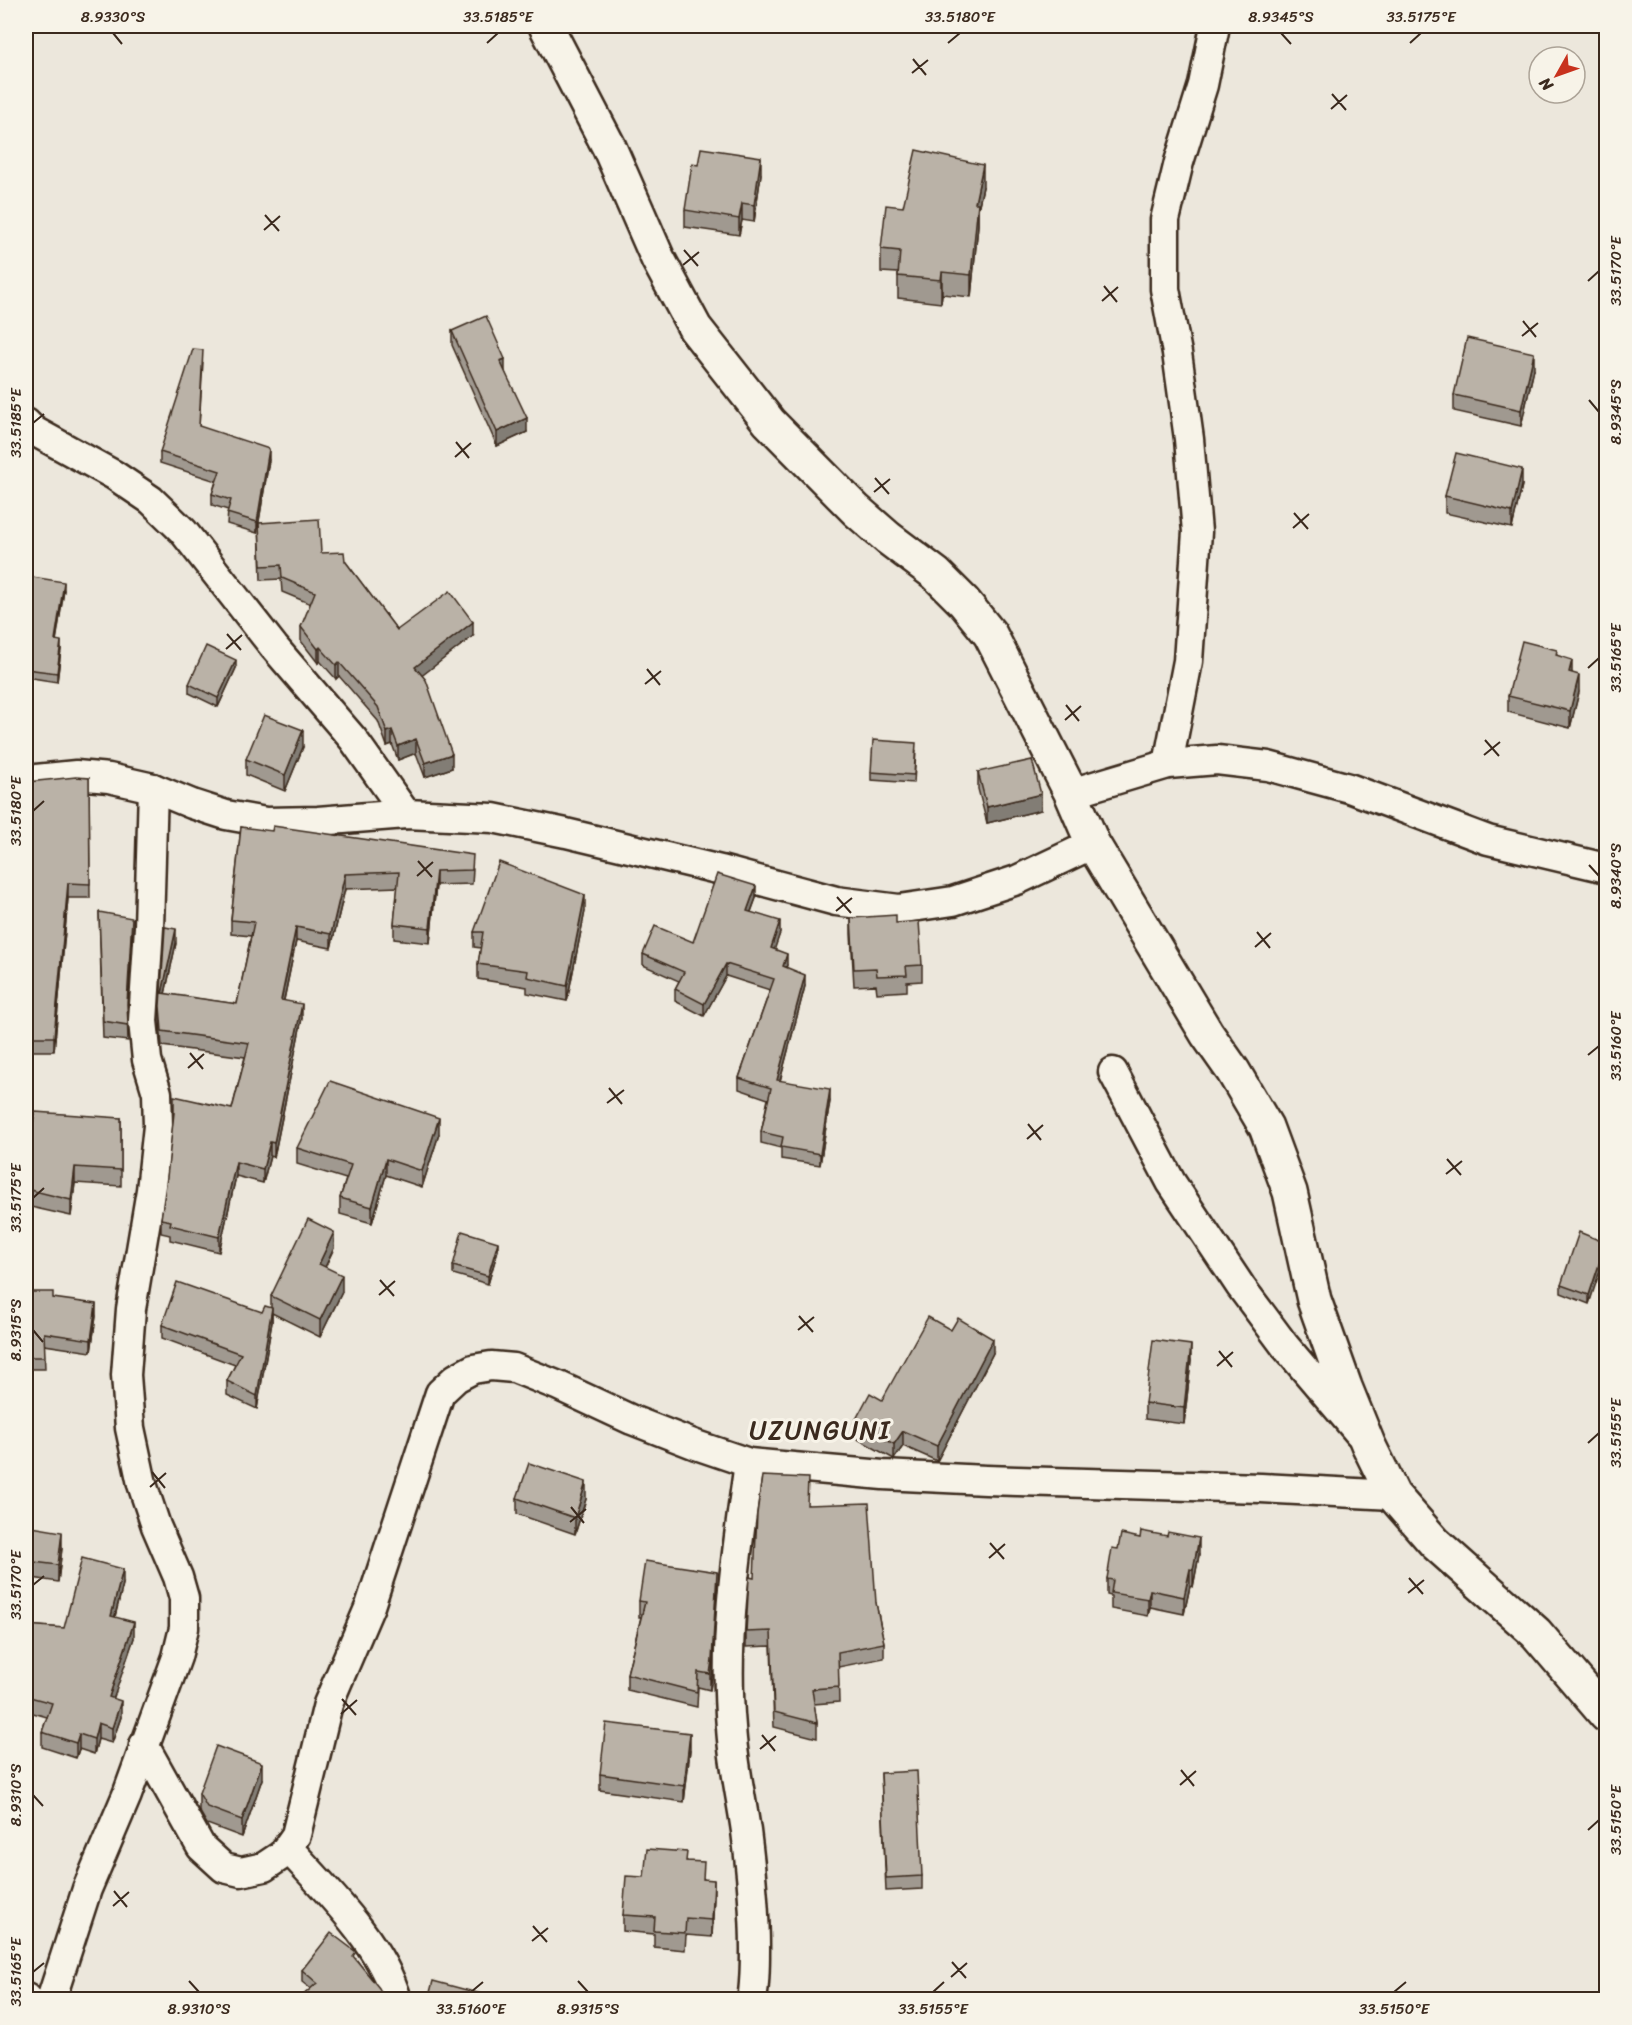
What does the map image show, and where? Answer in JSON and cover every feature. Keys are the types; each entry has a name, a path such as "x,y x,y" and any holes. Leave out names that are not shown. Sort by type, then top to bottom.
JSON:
{"street":[{"path":"546,26 609,147 658,259 695,328 768,422 864,517 936,574 964,602 990,634 1071,792 1093,844 1266,1127 1290,1192 1314,1300 1368,1444 1393,1495 1435,1543 1536,1633 1606,1715"},
{"path":"1168,764 1188,661 1197,532 1188,429 1165,289 1165,220 1179,162 1203,85 1215,26"},
{"path":"26,423 34,431 114,475 151,500 183,531 274,647 353,739 406,813"},
{"path":"1071,792 1168,764 1217,760 1268,766 1349,788 1488,840 1606,867"},
{"path":"26,780 76,775 110,778 153,788 226,815 267,822 318,821 406,813 493,818 721,870 836,901 899,909 952,901 1006,884 1093,844"},
{"path":"51,2000 87,1889 127,1795 177,1657 184,1628 184,1598 178,1577 156,1526 142,1484 130,1428 126,1375 131,1309 151,1190 158,1126 157,1094 147,1060 143,1021 149,927 153,788"},
{"path":"1113,1072 1171,1182 1241,1287 1285,1346 1368,1444"},
{"path":"144,1745 201,1847 224,1868 241,1872 264,1867 282,1855 296,1835 328,1704 370,1606 440,1393 456,1378 473,1369 491,1366 514,1368 653,1428 749,1463 883,1475 1261,1488 1393,1495"},
{"path":"749,1463 738,1546 729,1656 729,1699 734,1763 746,1830 755,1913 752,2000"},
{"path":"288,1848 371,1944 391,1979 397,2000"}],"building":[{"path":"701,148 761,157 754,205 742,203 739,219 685,210 692,164 698,165"},
{"path":"916,150 983,165 975,203 978,203 971,275 942,272 941,280 898,276 900,251 881,249 886,205 903,207"},
{"path":"486,316 505,359 500,361 527,418 497,432 452,331"},
{"path":"1467,338 1534,353 1521,410 1454,395"},
{"path":"193,349 203,350 199,426 269,449 257,522 227,513 231,500 212,494 220,471 160,452"},
{"path":"1456,453 1522,469 1512,512 1445,496"},
{"path":"319,519 321,553 344,552 345,561 397,630 450,591 473,622 415,667 426,680 452,754 425,763 416,739 398,746 392,730 387,732 378,707 339,662 336,665 320,647 318,649 301,627 315,592 282,578 281,565 261,566 259,523"},
{"path":"26,576 64,582 55,640 61,641 57,673 26,669 29,626 26,625"},
{"path":"1522,641 1557,650 1556,655 1572,660 1569,672 1579,675 1570,711 1508,696"},
{"path":"206,646 236,660 218,698 189,684"},
{"path":"264,715 303,730 285,775 246,759"},
{"path":"873,740 916,743 914,775 871,772"},
{"path":"1032,760 1041,794 987,807 978,772"},
{"path":"89,778 90,884 68,883 54,1037 26,1037 26,781"},
{"path":"273,826 473,855 472,870 436,871 430,928 394,924 399,872 345,874 331,934 296,927 281,1000 302,1004 274,1143 270,1142 263,1169 236,1162 219,1237 170,1225 171,1221 161,1219 174,1096 232,1109 249,1043 162,1031 160,1006 165,927 176,929 162,993 237,1004 254,922 231,920 241,827 272,831"},
{"path":"499,862 585,895 567,986 527,977 528,971 478,964 483,932 474,932"},
{"path":"717,874 756,886 747,911 780,921 771,948 787,954 783,966 805,975 777,1080 830,1089 820,1154 781,1147 783,1137 761,1132 771,1088 739,1078 774,979 726,964 704,1004 675,989 684,972 643,954 655,926 693,942"},
{"path":"99,912 132,918 128,1025 103,1021"},
{"path":"896,915 896,923 919,921 922,965 906,966 907,975 877,976 876,968 854,969 851,918"},
{"path":"330,1081 439,1118 422,1171 386,1159 372,1207 340,1198 351,1165 297,1148"},
{"path":"35,1112 121,1118 121,1170 75,1167 71,1200 26,1189 26,1164"},
{"path":"308,1219 334,1232 319,1264 342,1275 320,1320 271,1296"},
{"path":"462,1231 498,1242 488,1276 453,1266"},
{"path":"1579,1232 1606,1243 1589,1295 1561,1285"},
{"path":"177,1282 262,1312 265,1306 272,1308 257,1396 227,1381 241,1354 162,1325"},
{"path":"26,1292 53,1292 53,1298 96,1304 91,1340 44,1333 45,1357 26,1357"},
{"path":"928,1317 951,1330 958,1318 993,1339 937,1446 903,1431 894,1444 854,1423 870,1393 882,1400"},
{"path":"1153,1340 1191,1345 1184,1408 1145,1403"},
{"path":"529,1463 586,1482 575,1518 517,1498"},
{"path":"762,1476 808,1478 807,1505 869,1503 876,1603 884,1643 838,1652 839,1687 812,1689 817,1723 774,1712 771,1631 746,1632 749,1577 754,1578 757,1514"},
{"path":"26,1526 62,1532 58,1565 26,1561"},
{"path":"1141,1531 1167,1536 1168,1532 1199,1538 1193,1570 1190,1569 1184,1597 1150,1590 1148,1599 1111,1593 1113,1580 1107,1579 1112,1548 1118,1549 1121,1534 1140,1538"},
{"path":"82,1558 123,1569 111,1616 134,1622 109,1697 121,1701 112,1728 98,1723 94,1739 79,1734 76,1743 42,1732 52,1703 26,1696 26,1625 64,1628"},
{"path":"645,1561 717,1572 710,1674 698,1672 697,1692 627,1674 645,1602 639,1601"},
{"path":"606,1723 690,1733 684,1786 600,1774"},
{"path":"216,1746 262,1763 242,1820 207,1807 199,1793"},
{"path":"917,1771 922,1876 886,1878 881,1773"},
{"path":"647,1849 687,1852 686,1861 704,1862 703,1879 714,1880 712,1920 686,1918 685,1933 654,1931 655,1917 623,1915 626,1876 644,1877"},
{"path":"331,1933 356,1952 353,1956 379,1988 385,2000 301,2000 300,1998 317,1983 302,1970"},
{"path":"433,1981 489,1996 488,2000 428,2000"}],"district":[{"name":"UZUNGUNI","path":"820,1430"}]}
